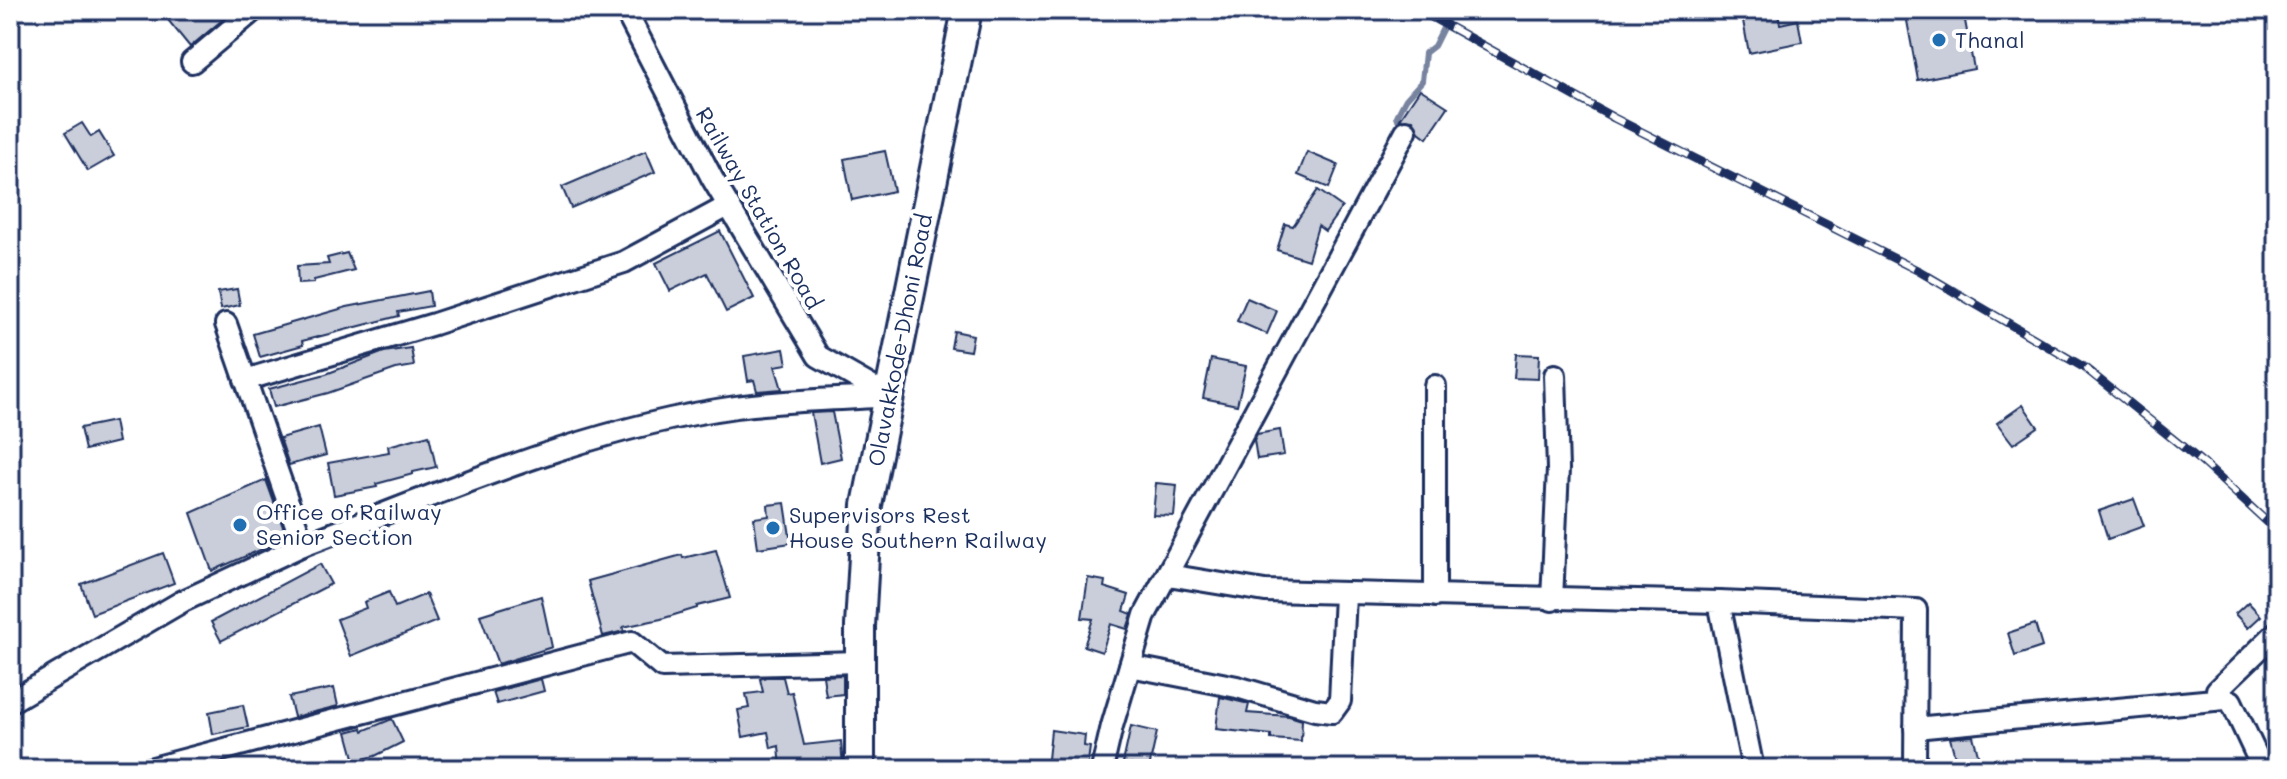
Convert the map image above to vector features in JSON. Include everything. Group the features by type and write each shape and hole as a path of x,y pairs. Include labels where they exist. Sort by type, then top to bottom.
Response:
{"main road":[{"name":"Olavakkode-Dhoni Road","path":"860,769 860,662 867,505 967,10"}],"street":[{"path":"192,62 254,10"},
{"name":"Railway Station Road","path":"625,10 728,206 818,356 888,396"},
{"path":"1102,769 1145,615 1406,131"},
{"path":"245,380 434,324 624,262 728,206"},
{"path":"226,324 303,545"},
{"path":"1552,600 1558,469 1555,375"},
{"path":"1435,386 1435,596"},
{"path":"10,702 183,601 303,545 559,448 737,407 888,396"},
{"path":"1168,575 1265,591 1345,595 1719,602 1916,610 1915,769"},
{"path":"1130,666 1237,687 1332,712 1340,701 1345,595"},
{"path":"1719,602 1753,769"},
{"path":"2225,699 2217,690 2277,632"},
{"path":"149,769 632,642 662,667 860,662"},
{"path":"1915,728 2225,699 2231,701 2263,769"}],"building":[{"path":"182,10 234,10 190,47 168,20"},
{"path":"1741,10 1777,10 1780,24 1798,20 1802,42 1749,53"},
{"name":"Thanal","path":"1905,10 1963,10 1974,69 1918,80"},
{"path":"1420,89 1448,107 1427,138 1419,132 1413,120 1400,119"},
{"path":"82,123 91,137 99,132 114,156 88,171 65,133"},
{"path":"646,151 655,172 571,208 562,187"},
{"path":"885,151 894,191 852,200 844,159"},
{"path":"1307,152 1338,165 1329,188 1298,175"},
{"path":"1318,190 1342,207 1325,231 1318,226 1308,260 1277,250 1285,224 1293,226"},
{"path":"720,231 754,298 726,312 707,273 670,291 656,263"},
{"path":"347,253 354,270 314,280 314,283 298,284 297,266 329,264 327,258"},
{"path":"237,289 240,305 221,309 218,292"},
{"path":"429,291 431,306 398,312 399,316 302,341 303,345 260,357 253,334 347,307"},
{"path":"1247,298 1277,311 1267,334 1237,321"},
{"path":"954,331 973,335 970,351 951,348"},
{"path":"411,348 414,366 274,407 269,389 326,374 384,352"},
{"path":"784,349 787,364 775,366 782,389 757,391 754,380 748,381 744,356"},
{"path":"1516,354 1539,355 1538,379 1514,378"},
{"path":"1211,359 1246,366 1237,405 1203,398"},
{"path":"2023,405 2038,427 2013,444 1997,423"},
{"path":"832,412 841,458 820,463 811,413"},
{"path":"114,421 118,442 85,450 80,428"},
{"path":"319,427 326,455 289,465 280,438"},
{"path":"1280,430 1284,455 1257,459 1254,440 1257,434"},
{"path":"429,435 436,467 376,484 377,487 334,495 328,463 389,452 388,446"},
{"name":"Office of Railway Senior Section","path":"266,480 287,538 212,571 191,513"},
{"path":"1156,483 1177,485 1174,516 1153,515"},
{"path":"2134,499 2144,526 2108,539 2099,511"},
{"path":"785,503 791,543 758,548 754,518 769,516 768,505"},
{"path":"716,550 730,598 623,627 624,631 603,636 588,581 682,555 683,558"},
{"path":"163,553 174,583 92,614 81,584"},
{"path":"320,564 331,584 221,641 211,622"},
{"path":"1088,578 1105,581 1104,587 1129,595 1124,611 1132,614 1127,629 1111,624 1102,652 1084,646 1093,619 1082,618"},
{"path":"389,592 395,607 426,594 437,621 351,656 337,619 366,608 364,602"},
{"path":"541,596 552,647 498,664 480,615"},
{"path":"2248,602 2261,616 2248,628 2235,614"},
{"path":"2035,624 2042,647 2015,656 2008,633"},
{"path":"843,675 843,694 826,696 823,676"},
{"path":"783,677 787,693 792,692 804,745 841,741 843,769 781,769 779,746 771,748 768,732 743,737 738,710 749,708 746,694 763,692 760,679"},
{"path":"541,679 544,691 497,704 493,692"},
{"path":"334,688 338,706 294,717 289,697"},
{"path":"1220,697 1249,704 1247,713 1302,720 1301,741 1216,729"},
{"path":"243,705 248,727 213,734 209,712"},
{"path":"392,719 403,742 375,756 355,761 347,732 362,728 363,731"},
{"path":"1131,726 1157,732 1149,768 1123,763"},
{"path":"1051,730 1085,735 1084,746 1090,747 1087,769 1047,769"},
{"path":"1973,736 1980,761 1958,768 1950,738"}],"waterway":[{"path":"1402,130 1397,116 1406,99 1422,81 1425,53 1434,46 1452,10"}],"railway":[{"path":"1419,10 1614,118 1919,271 2085,368 2203,463 2277,531"}],"place":[{"name":"Thanal","path":"1939,40"},
{"name":"Office of Railway Senior Section","path":"240,525"},
{"name":"Supervisors Rest House Southern Railway","path":"773,528"}]}
